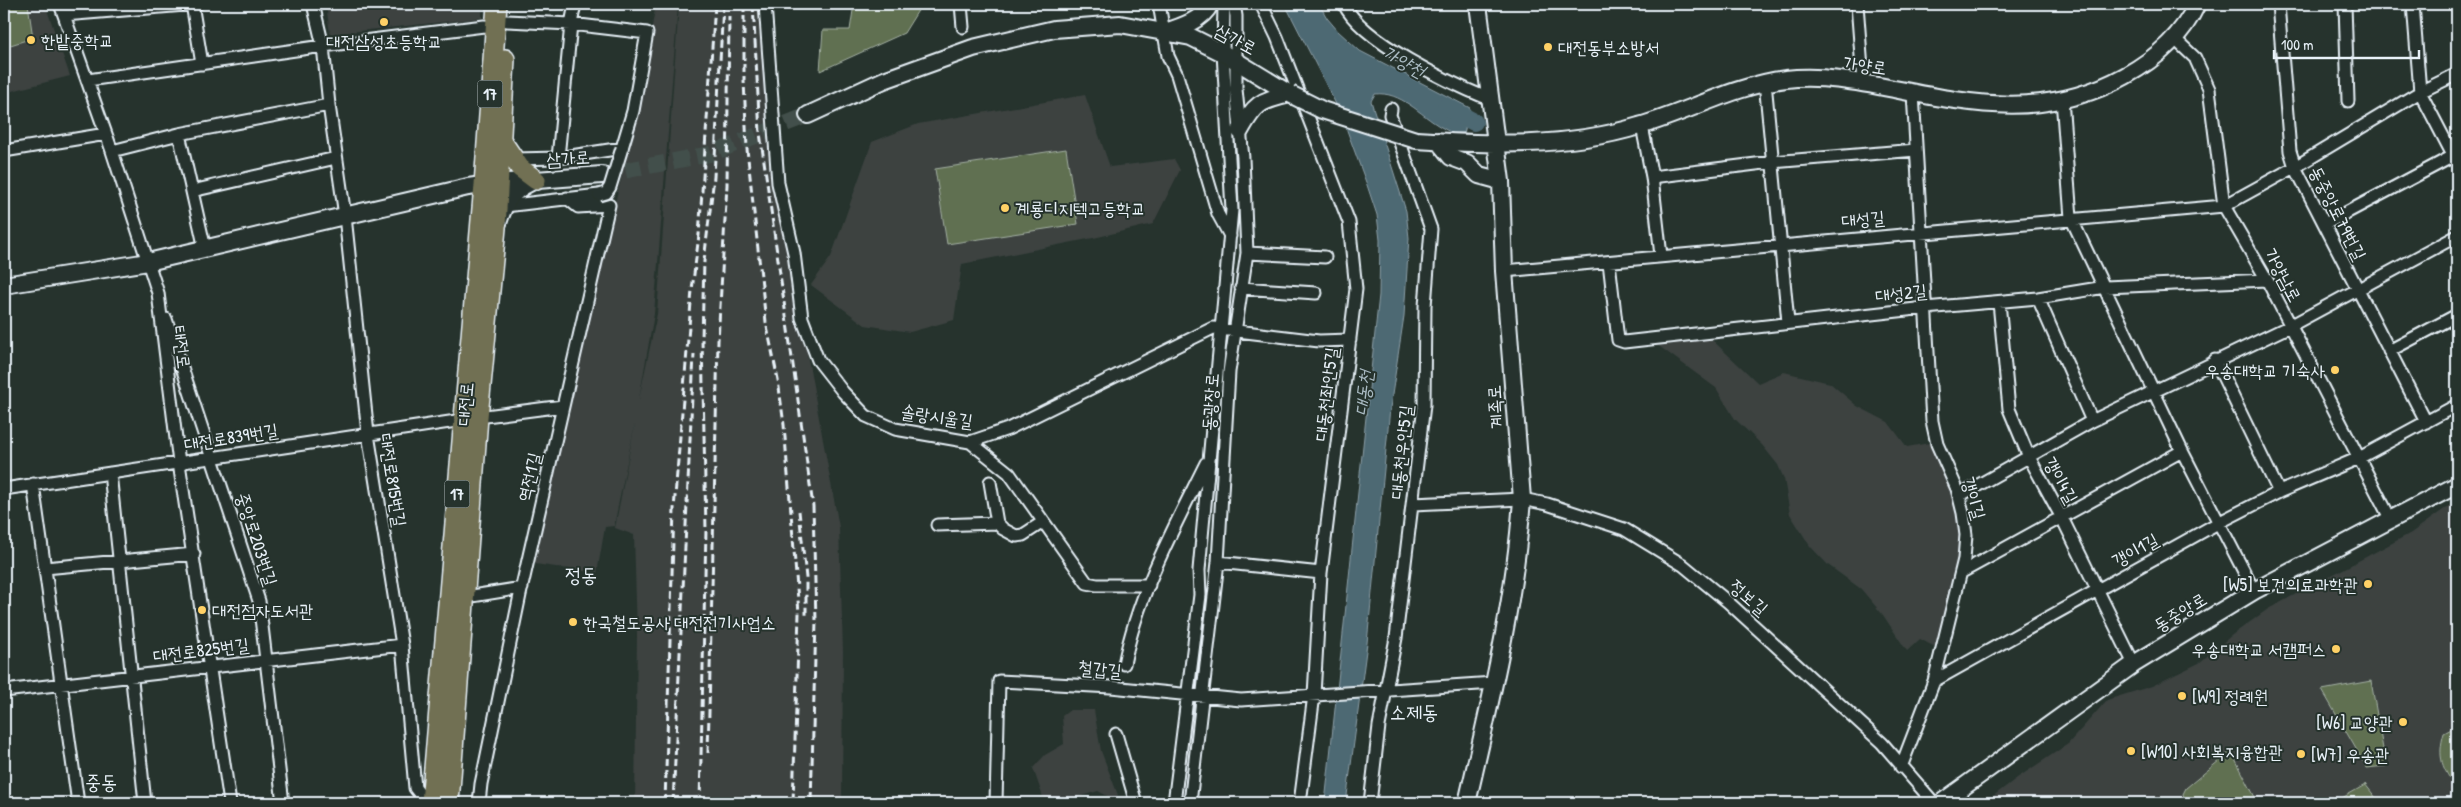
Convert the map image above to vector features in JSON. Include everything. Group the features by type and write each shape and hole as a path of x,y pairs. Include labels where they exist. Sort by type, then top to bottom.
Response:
{"main road":[{"name":"대전로","path":"449,803 466,597 471,418 496,228 491,184 501,140 504,17 497,4"},
{"name":"대전로","path":"431,803 471,418 504,17"},
{"path":"501,140 520,168 536,180"}],"street":[{"name":"태전로","path":"60,4 112,151 158,294 179,462 194,554 208,667 230,803"},
{"path":"192,4 202,64"},
{"path":"64,16 197,4"},
{"name":"대전로815번길","path":"313,4 323,46 328,106 345,216 368,434 402,645 415,788 427,803"},
{"path":"558,158 571,24 575,4"},
{"name":"솔랑시울길","path":"765,4 778,183 794,253 802,318 818,360 843,392 866,416 895,429 970,442 1008,429 1213,328 1319,341 1350,340"},
{"path":"961,4 963,27"},
{"path":"1159,4 1168,56 1176,75 1218,214 1230,236"},
{"path":"1165,32 1186,24 1207,11 1210,4"},
{"name":"동광장로","path":"1174,803 1200,595 1199,570 1217,351 1221,329 1232,210 1229,57 1224,4"},
{"name":"동광장로","path":"1190,803 1218,562 1229,372 1247,253 1240,131 1236,89 1229,57 1234,4"},
{"name":"대동천좌안5길","path":"1261,4 1277,37 1349,222 1356,289 1321,573 1317,694 1300,803"},
{"path":"1344,4 1349,13 1363,28 1404,56 1461,88 1489,99"},
{"name":"계족로","path":"1467,803 1494,683 1520,530 1522,499 1504,271 1501,181 1478,4"},
{"path":"1857,4 1863,82"},
{"name":"가양로","path":"1497,145 1582,138 1642,126 1713,97 1765,82 1790,79 1863,82 1958,102 2008,106 2062,99 2102,88 2140,68 2176,39 2198,4"},
{"name":"동중앙로79번길","path":"2278,4 2290,151 2295,167 2426,422"},
{"path":"2345,4 2348,101"},
{"path":"2325,224 2456,158 2420,92 2413,4"},
{"path":"88,80 323,46 484,26 504,17 647,33 633,111 610,187 606,193 505,206"},
{"name":"삼가로","path":"808,114 884,80 974,48 1054,29 1120,24 1191,37 1229,57 1290,94 1340,116 1416,140 1497,145"},
{"name":"가양남로","path":"2176,39 2194,58 2209,89 2224,206 2267,280 2391,520"},
{"path":"2224,206 2295,167 2420,92 2457,74"},
{"path":"1765,82 1788,322"},
{"name":"갱이길","path":"1901,767 1934,681 1962,572 1966,535 1959,496 1937,444 1932,421 1913,93"},
{"path":"1240,131 1253,109 1268,99 1290,94"},
{"path":"2062,99 2071,218 2182,451 2254,591"},
{"path":"112,151 179,134 328,106"},
{"name":"대동천우안5길","path":"1370,803 1383,691 1396,638 1424,405 1426,289 1431,229 1390,115 1391,109"},
{"path":"1642,126 1652,177 1661,256"},
{"path":"4,151 106,134"},
{"path":"179,134 205,249"},
{"path":"1438,141 1451,157 1468,163 1479,175 1501,181"},
{"path":"514,159 558,158 622,148"},
{"path":"1652,177 1772,162 1916,150"},
{"path":"192,191 336,158"},
{"name":"삼가로","path":"4,285 148,262 491,184 602,175"},
{"name":"삼가로","path":"496,228 505,206 516,189 536,180"},
{"name":"역전1길","path":"479,803 481,784 522,588 610,204 578,207 567,198"},
{"name":"대성길","path":"1504,271 1922,231 2224,206"},
{"path":"1959,496 2092,421 2215,360 2290,326 2457,236"},
{"path":"1247,253 1325,258"},
{"name":"대성2길","path":"1609,262 1618,340 1624,342 1788,322 2038,298 2105,287 2267,280"},
{"path":"1241,288 1316,294"},
{"name":"중앙로203번길","path":"158,294 259,601 283,803"},
{"path":"2038,298 2092,421"},
{"name":"갱이4길","path":"1999,302 2009,409 2028,457 2062,518 2134,664"},
{"path":"2389,350 2457,315"},
{"path":"2215,360 2279,492"},
{"name":"갱이1길","path":"1934,681 2218,523 2279,492 2359,458 2457,405"},
{"name":"대전로839번길","path":"4,489 471,418 563,406"},
{"path":"970,442 1009,473 1087,583 1097,585 1149,585"},
{"path":"1962,572 2182,451"},
{"path":"1124,664 1131,628 1209,457"},
{"path":"110,473 145,803"},
{"path":"990,482 997,523 1003,529 1016,536 1023,535 1042,522"},
{"path":"33,484 78,803"},
{"name":"동중앙로","path":"1941,803 2134,664 2254,591 2457,485"},
{"name":"정보길","path":"1413,504 1522,499 1547,504 1624,529 1683,565 1728,602 1882,743 1934,803"},
{"path":"937,525 997,523"},
{"path":"45,568 194,554"},
{"path":"1218,562 1321,573"},
{"path":"466,597 522,588"},
{"name":"대전로825번길","path":"4,691 402,645"},
{"name":"철갑길","path":"996,803 999,681 1111,687 1240,700 1383,691"},
{"path":"1383,691 1494,683"},
{"path":"1116,734 1136,803"}],"shaded area":[{"name":"한밭중학교","path":"4,4 45,4 70,76 4,93"},
{"name":"대전삼성초등학교","path":"326,4 482,4 482,18 330,34"},
{"path":"656,4 678,4 654,314 639,399 657,314 679,4 761,4 773,168 839,527 843,651 842,803 635,803 637,634 634,535 615,528 635,423 614,526 605,527 597,573 535,564 575,369 636,116"},
{"name":"계룡디지텍고등학교","path":"1085,95 1110,167 1174,159 1180,170 1153,224 962,264 954,320 910,332 865,325 811,285 831,257 872,142 918,124"},
{"path":"1708,336 1758,383 1784,372 1830,383 1857,406 1888,422 1907,447 1935,442 1954,497 1964,537 1937,648 1920,639 1907,651 1883,615 1861,589 1828,565 1810,546 1790,514 1784,479 1778,465 1762,445 1735,419 1716,388 1656,344"},
{"name":"우송대학교 서캠퍼스","path":"2457,500 2457,803 1984,803 2068,744 2107,700 2152,686 2199,663 2232,635 2268,609 2411,533"},
{"path":"1070,710 1094,710 1101,751 1118,795 1113,799 1098,791 1059,803 1045,803 1033,768 1045,755 1064,744 1062,716"}],"green space":[{"path":"4,4 28,4 33,38 4,47"},
{"path":"854,4 922,4 904,33 820,71 823,30 850,30"},
{"path":"1066,149 1078,224 947,244 935,169"},
{"path":"2371,681 2386,766 2367,768 2322,690"},
{"path":"2457,726 2457,788 2444,769 2441,749 2444,733"},
{"path":"2231,751 2258,803 2186,803 2183,794 2186,788"},
{"path":"2365,785 2380,803 2333,803"}],"water":[{"path":"1285,4 1319,4 1327,18 1338,31 1360,51 1470,108 1463,138 1441,127 1410,105 1393,96 1375,94 1371,101 1406,211 1409,238 1404,316 1390,408 1367,643 1346,803 1325,803 1379,295 1380,240 1377,215 1341,114"}],"waterway":[{"name":"가양천","path":"1446,107 1474,122"}],"tunnel":[{"path":"602,175 710,154 808,115"}],"railway":[{"path":"665,803 674,509 692,290 699,235 715,4"},
{"path":"700,803 706,530 702,339 704,261 714,177 723,4"},
{"path":"744,4 744,80 747,149 766,322 778,380 784,425 799,613 793,803"},
{"path":"753,4 760,133 813,506 816,621 811,803"},
{"path":"708,753 718,341 727,185 729,16"},
{"path":"673,803 694,354"},
{"path":"799,511 806,578 806,616"}],"place":[{"name":"대전삼성초등학교","path":"384,22"},
{"name":"한밭중학교","path":"31,40"},
{"name":"대전동부소방서","path":"1548,47"},
{"name":"계룡디지텍고등학교","path":"1005,208"},
{"name":"우송대학교 기숙사","path":"2335,370"},
{"name":"[W5] 보건의료과학관","path":"2368,584"},
{"name":"대전점자도서관","path":"202,610"},
{"name":"한국철도공사 대전전기사업소","path":"573,622"},
{"name":"우송대학교 서캠퍼스","path":"2336,649"},
{"name":"[W9] 정례원","path":"2182,696"},
{"name":"[W6] 교양관","path":"2403,722"},
{"name":"[W10] 사회복지융합관","path":"2131,751"},
{"name":"[W7] 우송관","path":"2301,754"}],"district":[{"name":"정동","path":"581,574"},
{"name":"소제동","path":"1414,711"},
{"name":"중동","path":"101,781"}],"water label":[{"name":"대동천","path":"1363,393"}]}
